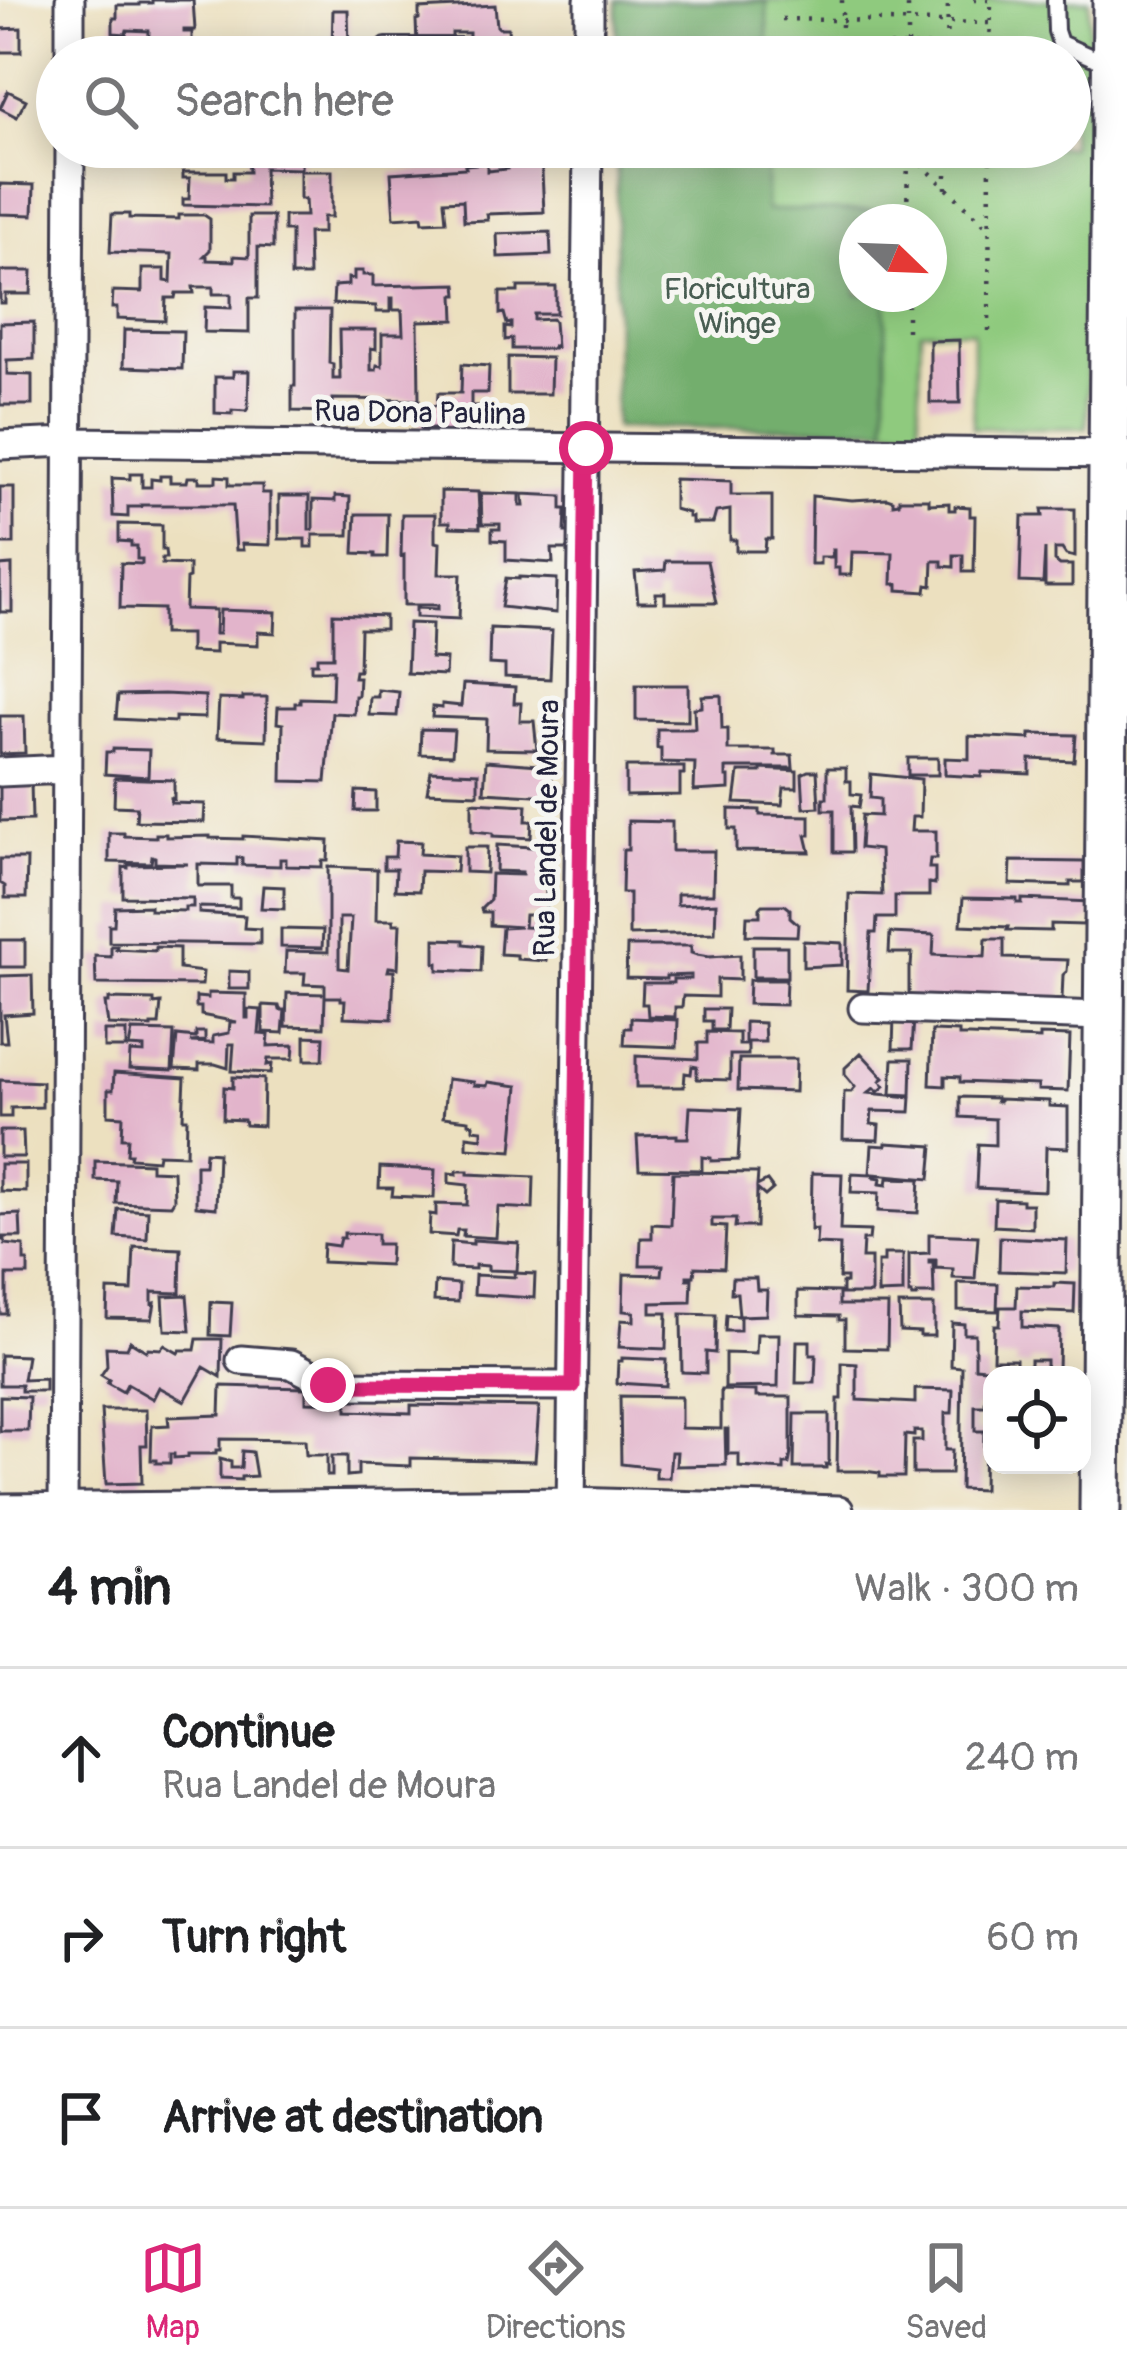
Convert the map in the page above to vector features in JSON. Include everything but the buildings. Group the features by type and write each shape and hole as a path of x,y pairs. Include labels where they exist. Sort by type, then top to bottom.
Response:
{"street":[{"path":"70,0 70,36"},
{"path":"589,0 589,36"},
{"path":"1100,1510 1103,1016 1118,454 1113,0"},
{"path":"63,1509 70,168"},
{"name":"Rua Landel de Moura","path":"571,1506 588,168"},
{"name":"Rua Dona Paulina","path":"0,445 1118,454"},
{"path":"0,772 67,769"},
{"path":"862,1008 1103,1016"},
{"path":"242,1360 291,1364 328,1385 573,1386"},
{"path":"0,1508 839,1510"}],"lane":[{"path":"1055,0 1058,36"},
{"path":"1091,57 1112,66"}],"path":[{"path":"842,0 842,36"},
{"path":"908,0 908,36"},
{"path":"947,36 948,0"},
{"path":"974,0 991,0 990,36"},
{"path":"782,19 990,23"},
{"path":"907,204 908,168"},
{"path":"926,168 989,228"},
{"path":"946,168 946,190"},
{"path":"989,168 989,331"},
{"path":"907,312 907,331"}],"green space":[{"name":"Floricultura Winge","path":"1089,0 1089,36 617,36 617,1"},
{"path":"617,1 767,2 767,36 617,36"},
{"name":"Floricultura Winge","path":"617,168 1088,168 1087,428 973,428 973,331 921,331 919,428 615,428"},
{"path":"617,168 766,168 766,210 839,211 839,312 886,312 886,428 615,428"}],"route":[{"path":"328,1385 573,1386 586,448"}]}
